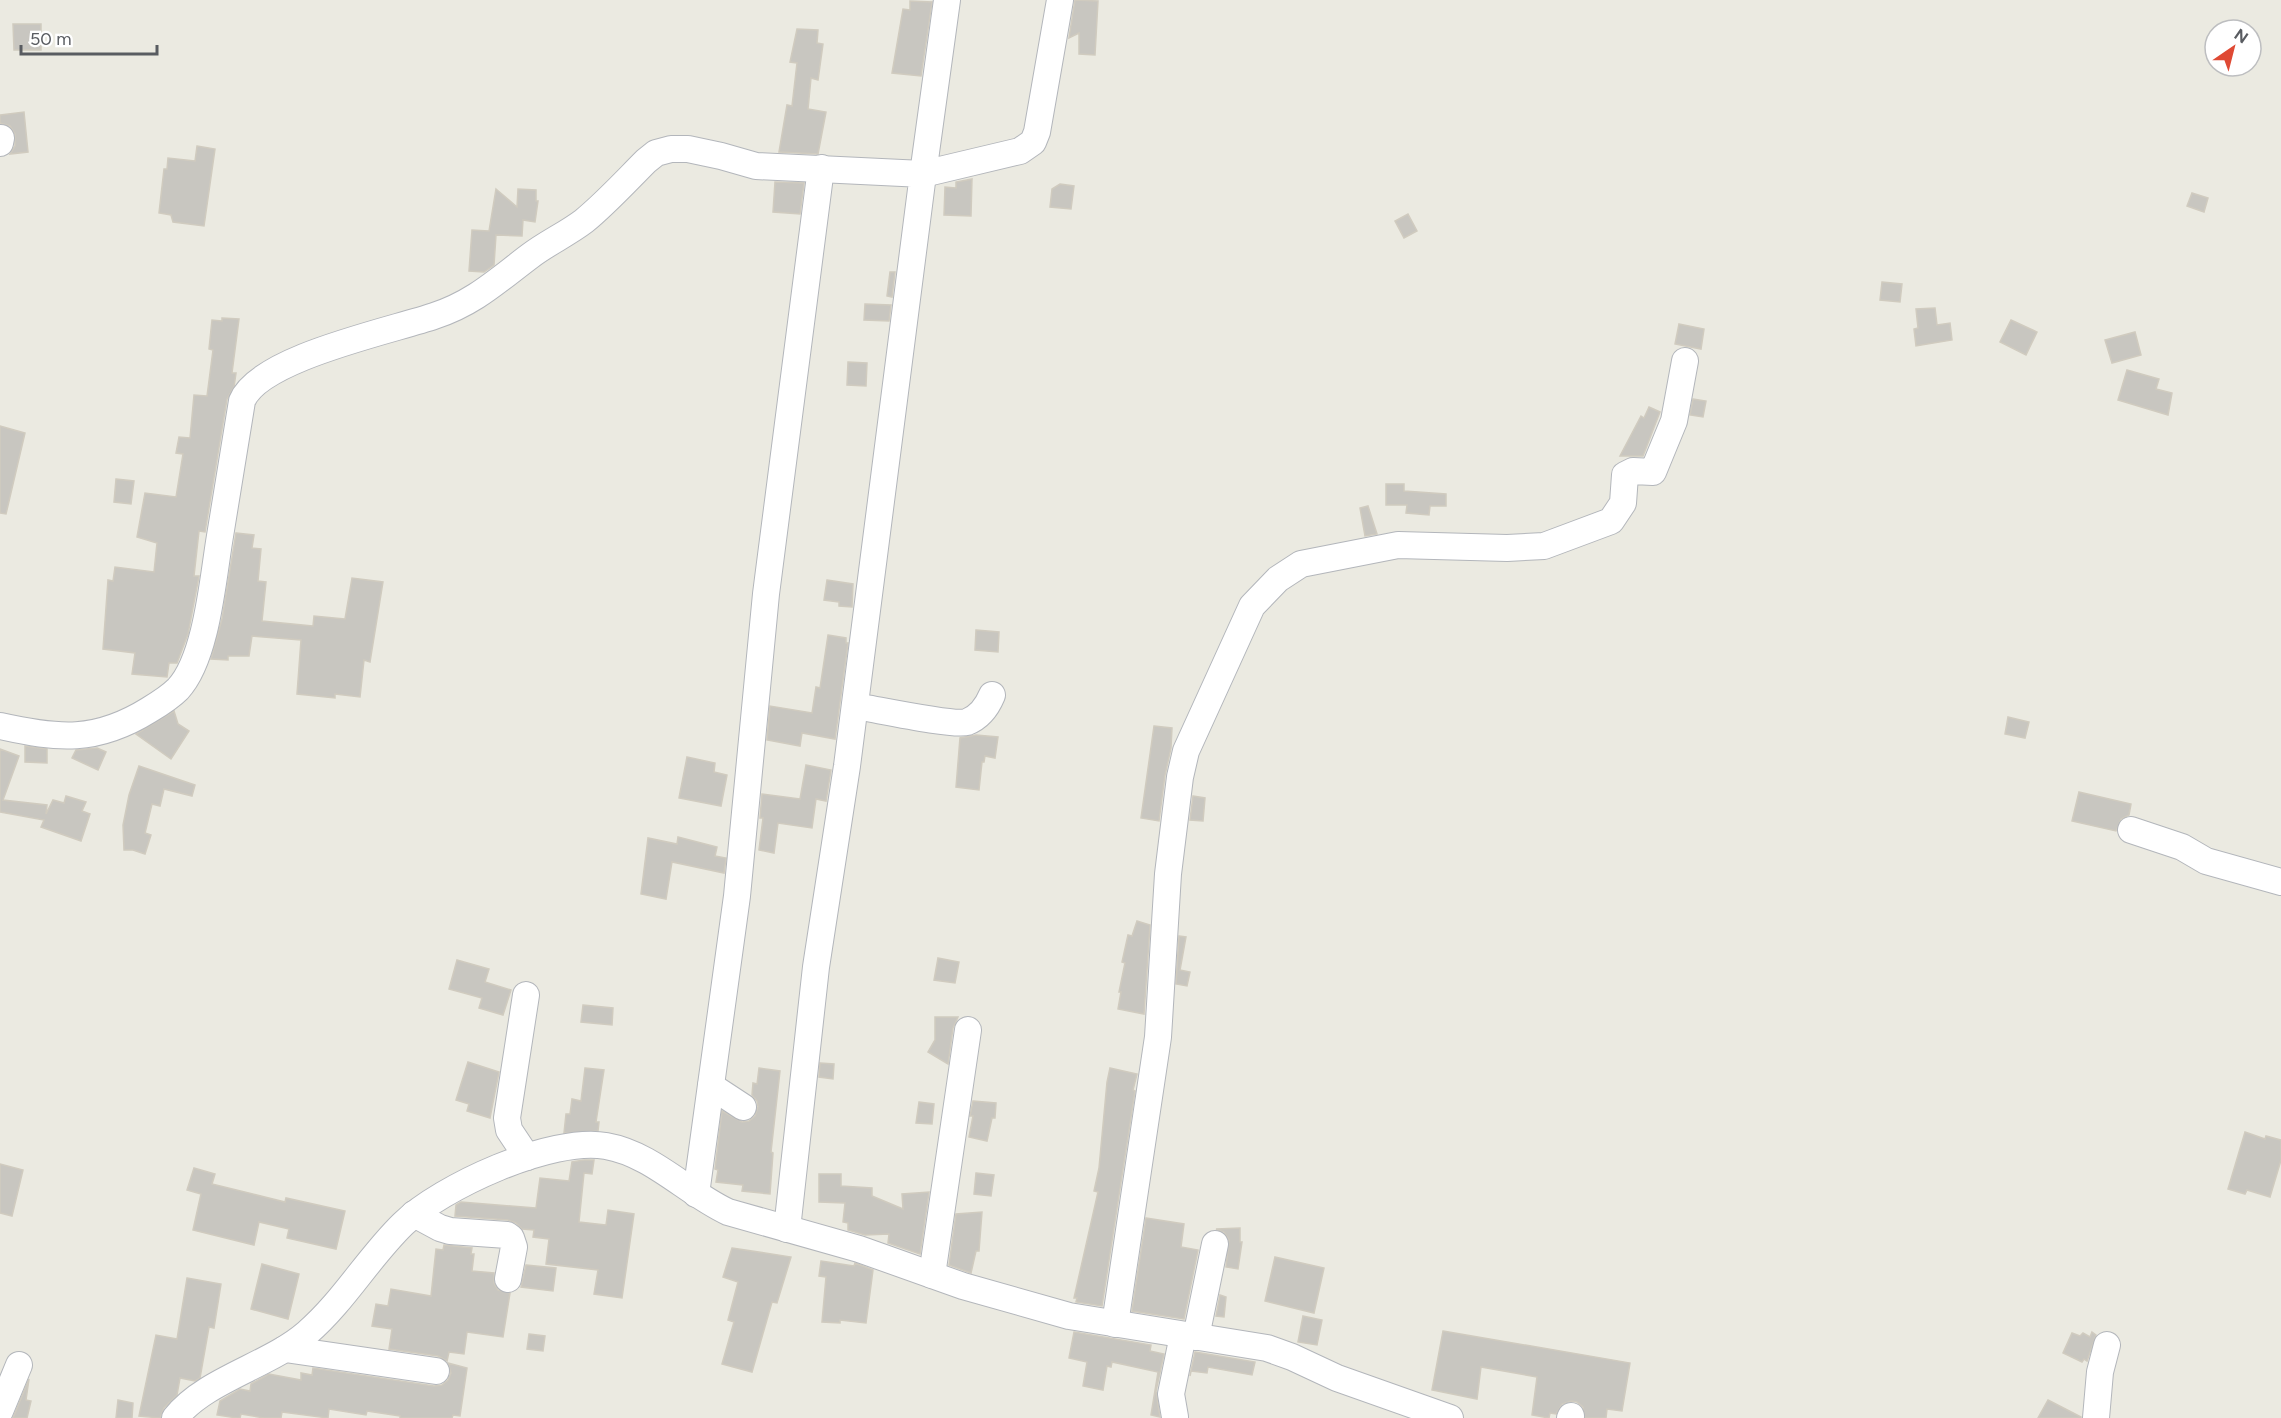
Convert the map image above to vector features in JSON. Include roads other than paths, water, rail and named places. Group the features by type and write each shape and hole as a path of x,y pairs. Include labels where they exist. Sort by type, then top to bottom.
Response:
{"street":[{"path":"787,1229 816,967 838,832 947,0"},
{"path":"0,726 58,736 93,733 116,727 137,717 178,688 196,659 204,625 242,401 250,387 260,379 277,369 321,351 436,316 466,304 549,242 583,221 656,153 671,149 688,149 756,166 923,174 1020,151 1033,142 1037,132 1060,0"},
{"path":"0,143 1,138"},
{"path":"696,1194 737,896 766,594 821,168"},
{"path":"1115,1324 1158,1037 1168,874 1180,777 1186,751 1252,606 1278,579 1301,564 1398,545 1507,548 1544,546 1611,521 1623,503 1625,475 1633,471 1653,472 1674,421 1685,361"},
{"path":"855,706 964,723 981,714 992,695"},
{"path":"2131,831 2182,848 2206,861 2281,882"},
{"path":"526,995 507,1119 509,1130 527,1157"},
{"path":"932,1275 968,1030"},
{"path":"711,1086 743,1107"},
{"path":"175,1418 188,1403 285,1349 310,1331 344,1295 375,1255 414,1214 435,1199 527,1157 570,1146 606,1146 632,1155 662,1170 696,1194 728,1212 859,1249 1021,1303 1069,1316 1267,1348 1337,1378 1450,1418"},
{"path":"414,1214 450,1231 507,1235 512,1238 514,1247 508,1279"},
{"path":"1175,1417 1172,1394 1215,1244"},
{"path":"2096,1418 2100,1372 2107,1345"},
{"path":"285,1349 436,1371"},
{"path":"0,1411 19,1365"}]}
